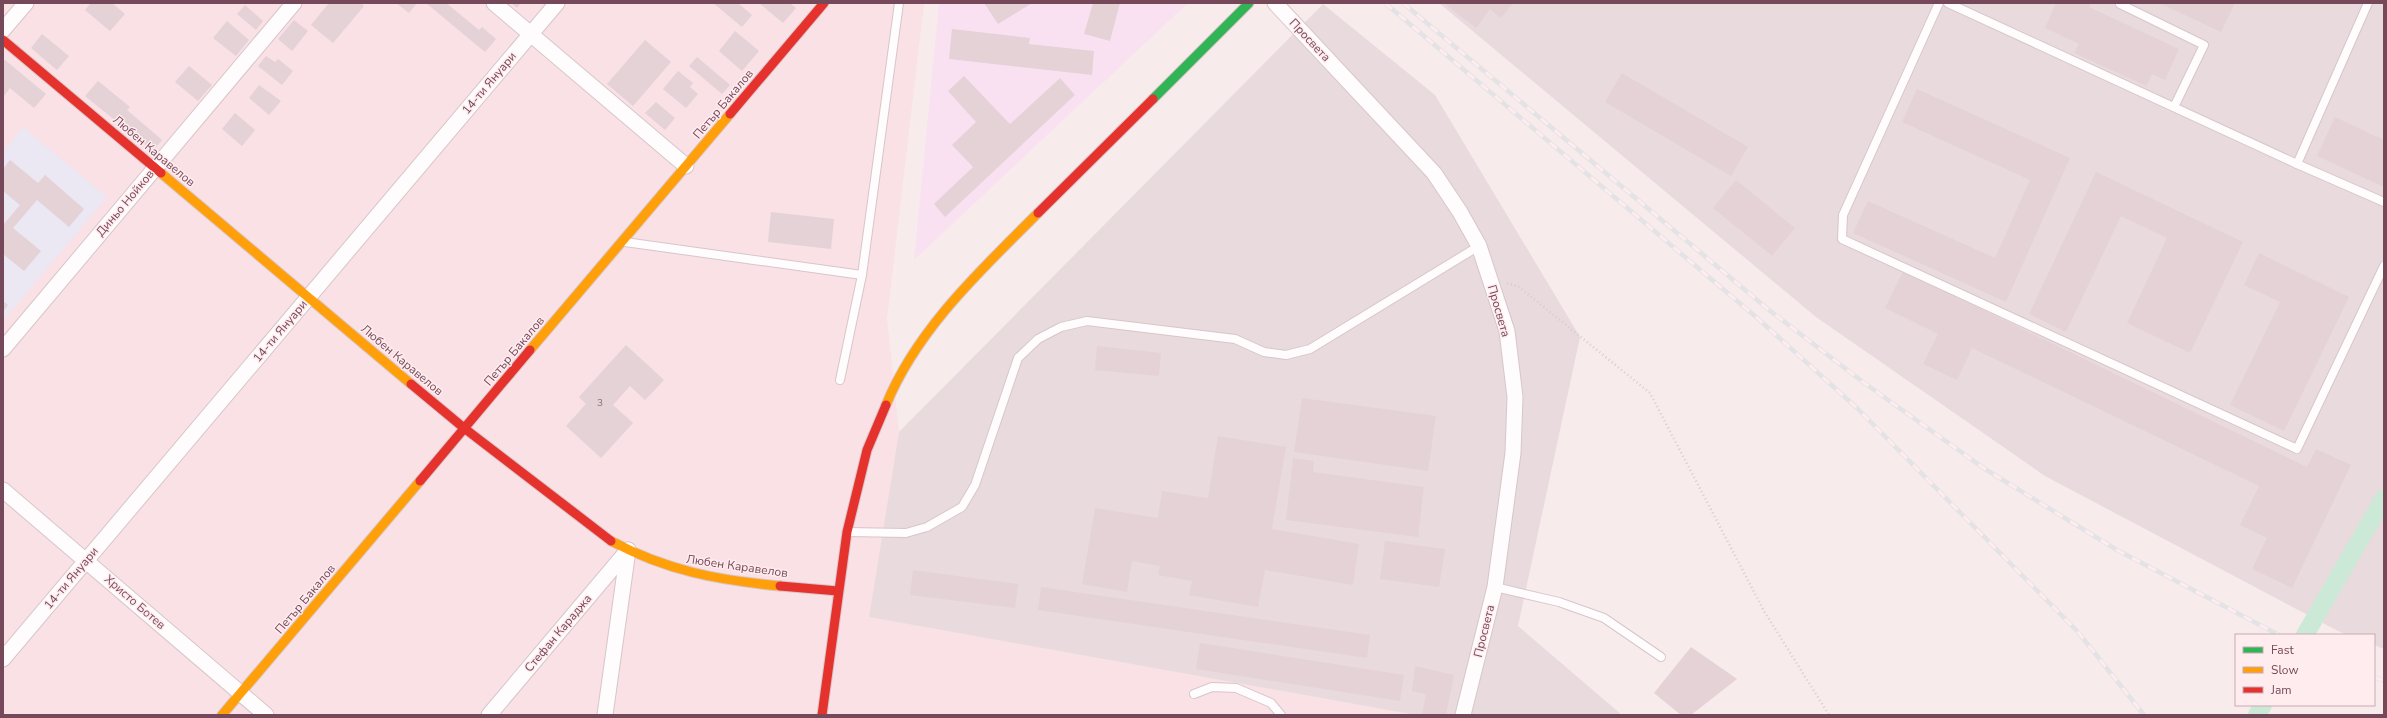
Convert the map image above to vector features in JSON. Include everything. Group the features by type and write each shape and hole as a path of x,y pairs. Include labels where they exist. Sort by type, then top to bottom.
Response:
{"street":[{"path":"3,30 26,3"},
{"name":"Диньо Нойков","path":"3,349 294,3"},
{"path":"494,3 686,166"},
{"name":"14-ти Януари","path":"3,658 557,3"},
{"name":"Петър Бакалов","path":"222,715 824,3"},
{"path":"822,715 847,532 867,450 888,400 919,342 983,268 1249,3"},
{"name":"Просвета","path":"1274,3 1434,173 1460,212 1479,246 1507,331 1515,397 1513,453 1495,588 1463,715"},
{"name":"Любен Каравелов","path":"3,40 464,428 602,537 628,550 679,569 728,579 838,590"},
{"name":"Христо Ботев","path":"3,490 266,715"},
{"path":"605,715 628,550"},
{"name":"Стефан Караджа","path":"489,715 628,550"}],"lane":[{"path":"840,380 862,275 899,3"},
{"path":"1938,3 1843,215 1842,239 2298,449 2384,266"},
{"path":"1948,3 2297,164 2384,202"},
{"path":"2297,164 2368,3"},
{"path":"2120,4 2204,45 2174,107"},
{"path":"622,242 862,275"},
{"path":"847,532 906,533 927,527 962,507 975,485 1018,358 1038,339 1062,327 1087,321 1234,339 1264,352 1286,356 1310,348 1479,246"},
{"path":"1495,588 1559,602 1604,618 1662,657"},
{"path":"1194,694 1212,687 1236,688 1271,703 1281,715"}],"path":[{"path":"1489,276 1519,288 1650,393 1764,611 1829,715"}],"shaded area":[{"path":"3,3 924,3 887,319 899,432 869,617 1416,715 3,715"},
{"path":"939,3 1188,3 914,260"},
{"path":"1439,3 2384,3 2384,649 2375,645 2375,634 2346,634 2338,631 2045,476 1816,317"},
{"path":"1323,4 1435,95 1580,337 1518,626 1622,715 1416,715 869,617 899,432"},
{"path":"23,127 107,197 3,321 3,152"}],"building":[{"path":"91,3 112,3 125,14 110,31 85,10"},
{"path":"329,3 360,3 364,6 333,43 311,25"},
{"path":"396,3 417,3 409,13"},
{"path":"426,3 446,3 479,30 482,27 496,39 485,52"},
{"path":"511,3 521,3 517,8"},
{"path":"713,3 738,3 752,15 742,27"},
{"path":"759,3 790,3 796,8 783,23"},
{"path":"984,3 1032,3 998,24"},
{"path":"1093,3 1120,3 1110,41 1084,34"},
{"path":"1447,3 1513,3 1501,18 1490,9 1476,28 1446,5"},
{"path":"2056,3 2091,3 2089,7 2179,49 2165,80 2152,74 2146,86 2074,53 2079,44 2045,28"},
{"path":"2159,3 2235,3 2221,32"},
{"path":"245,5 263,21 256,30 237,14"},
{"path":"294,20 308,31 292,51 278,39"},
{"path":"227,21 249,40 236,56 213,38"},
{"path":"952,29 1030,38 1029,44 1094,51 1092,75 949,59"},
{"path":"735,31 759,51 742,71 719,51"},
{"path":"42,34 69,56 57,70 31,48"},
{"path":"645,40 671,62 633,106 607,84"},
{"path":"266,56 275,62 278,59 293,71 282,85 258,66"},
{"path":"697,57 730,85 722,94 689,66"},
{"path":"5,60 46,94 34,108 10,88 3,97 3,62"},
{"path":"189,66 212,85 198,101 175,82"},
{"path":"678,71 693,83 690,87 698,94 686,108 663,89"},
{"path":"1622,73 1748,147 1731,176 1605,102"},
{"path":"964,76 1010,124 1060,78 1075,95 945,217 934,204 973,167 952,145 976,122 948,91"},
{"path":"98,81 130,107 127,110 162,140 153,151 85,96"},
{"path":"259,85 281,101 269,115 249,98"},
{"path":"1917,89 2070,158 2006,302 1853,233 1868,201 1995,258 2030,180 1902,122"},
{"path":"656,102 675,118 665,130 645,113"},
{"path":"235,113 255,130 242,146 222,129"},
{"path":"2335,117 2384,140 2384,187 2317,156"},
{"path":"10,160 38,183 45,175 84,209 69,227 37,200 13,228 41,251 24,271 3,254 3,225 20,205 3,191 3,169"},
{"path":"2096,172 2243,242 2190,353 2127,323 2167,238 2121,216 2066,332 2029,314"},
{"path":"1736,180 1795,228 1772,256 1713,208"},
{"path":"771,212 834,219 831,249 768,242"},
{"path":"2259,253 2349,297 2284,431 2230,405 2280,302 2244,285"},
{"path":"1903,271 2307,467 2316,449 2351,465 2292,588 2252,569 2267,538 2240,525 2259,486 1972,348 1957,380 1923,364 1938,334 1885,308"},
{"path":"3,301 8,305 3,311"},
{"path":"626,345 664,380 645,400 630,386 613,405 633,423 601,458 566,426 586,404 579,397"},
{"path":"1097,346 1161,353 1159,376 1095,370"},
{"path":"1302,398 1436,416 1428,471 1294,452"},
{"path":"1218,436 1286,447 1272,529 1359,544 1353,585 1265,570 1258,607 1189,595 1192,581 1158,575 1160,566 1132,561 1127,592 1082,584 1095,508 1158,518 1162,491 1208,498"},
{"path":"1293,458 1314,461 1313,472 1424,487 1418,537 1286,520"},
{"path":"1385,541 1445,549 1439,587 1380,579"},
{"path":"913,570 1018,584 1015,608 910,595"},
{"path":"1041,587 1370,635 1367,658 1038,610"},
{"path":"1200,643 1404,675 1400,701 1196,669"},
{"path":"1691,647 1737,679 1691,715 1681,715 1654,693"},
{"path":"1415,666 1454,675 1446,715 1422,715 1426,694 1412,691"}],"waterway":[{"path":"2306,634 2384,498"},
{"path":"2257,715 2262,706"}],"railway":[{"path":"1385,3 1756,317 1857,408 2078,632 2144,715"},
{"path":"1403,3 1769,310 1863,382 1985,469 2117,550 2277,634"},
{"path":"2375,677 2384,681"}],"traffic: fast":[{"path":"1153,99 1249,3"}],"traffic: slow":[{"path":"530,350 730,114"},
{"path":"161,173 411,384"},
{"path":"886,405 899,377 933,326 973,279 1038,213"},
{"path":"222,715 420,481"},
{"path":"611,541 653,560 673,567 735,581 780,586"}],"traffic: jam":[{"path":"730,114 824,3"},
{"path":"3,40 161,173"},
{"path":"1038,213 1153,99"},
{"path":"420,481 530,350"},
{"path":"411,384 464,428 611,541"},
{"path":"822,715 847,532 867,450 886,405"},
{"path":"780,586 838,591"}]}
